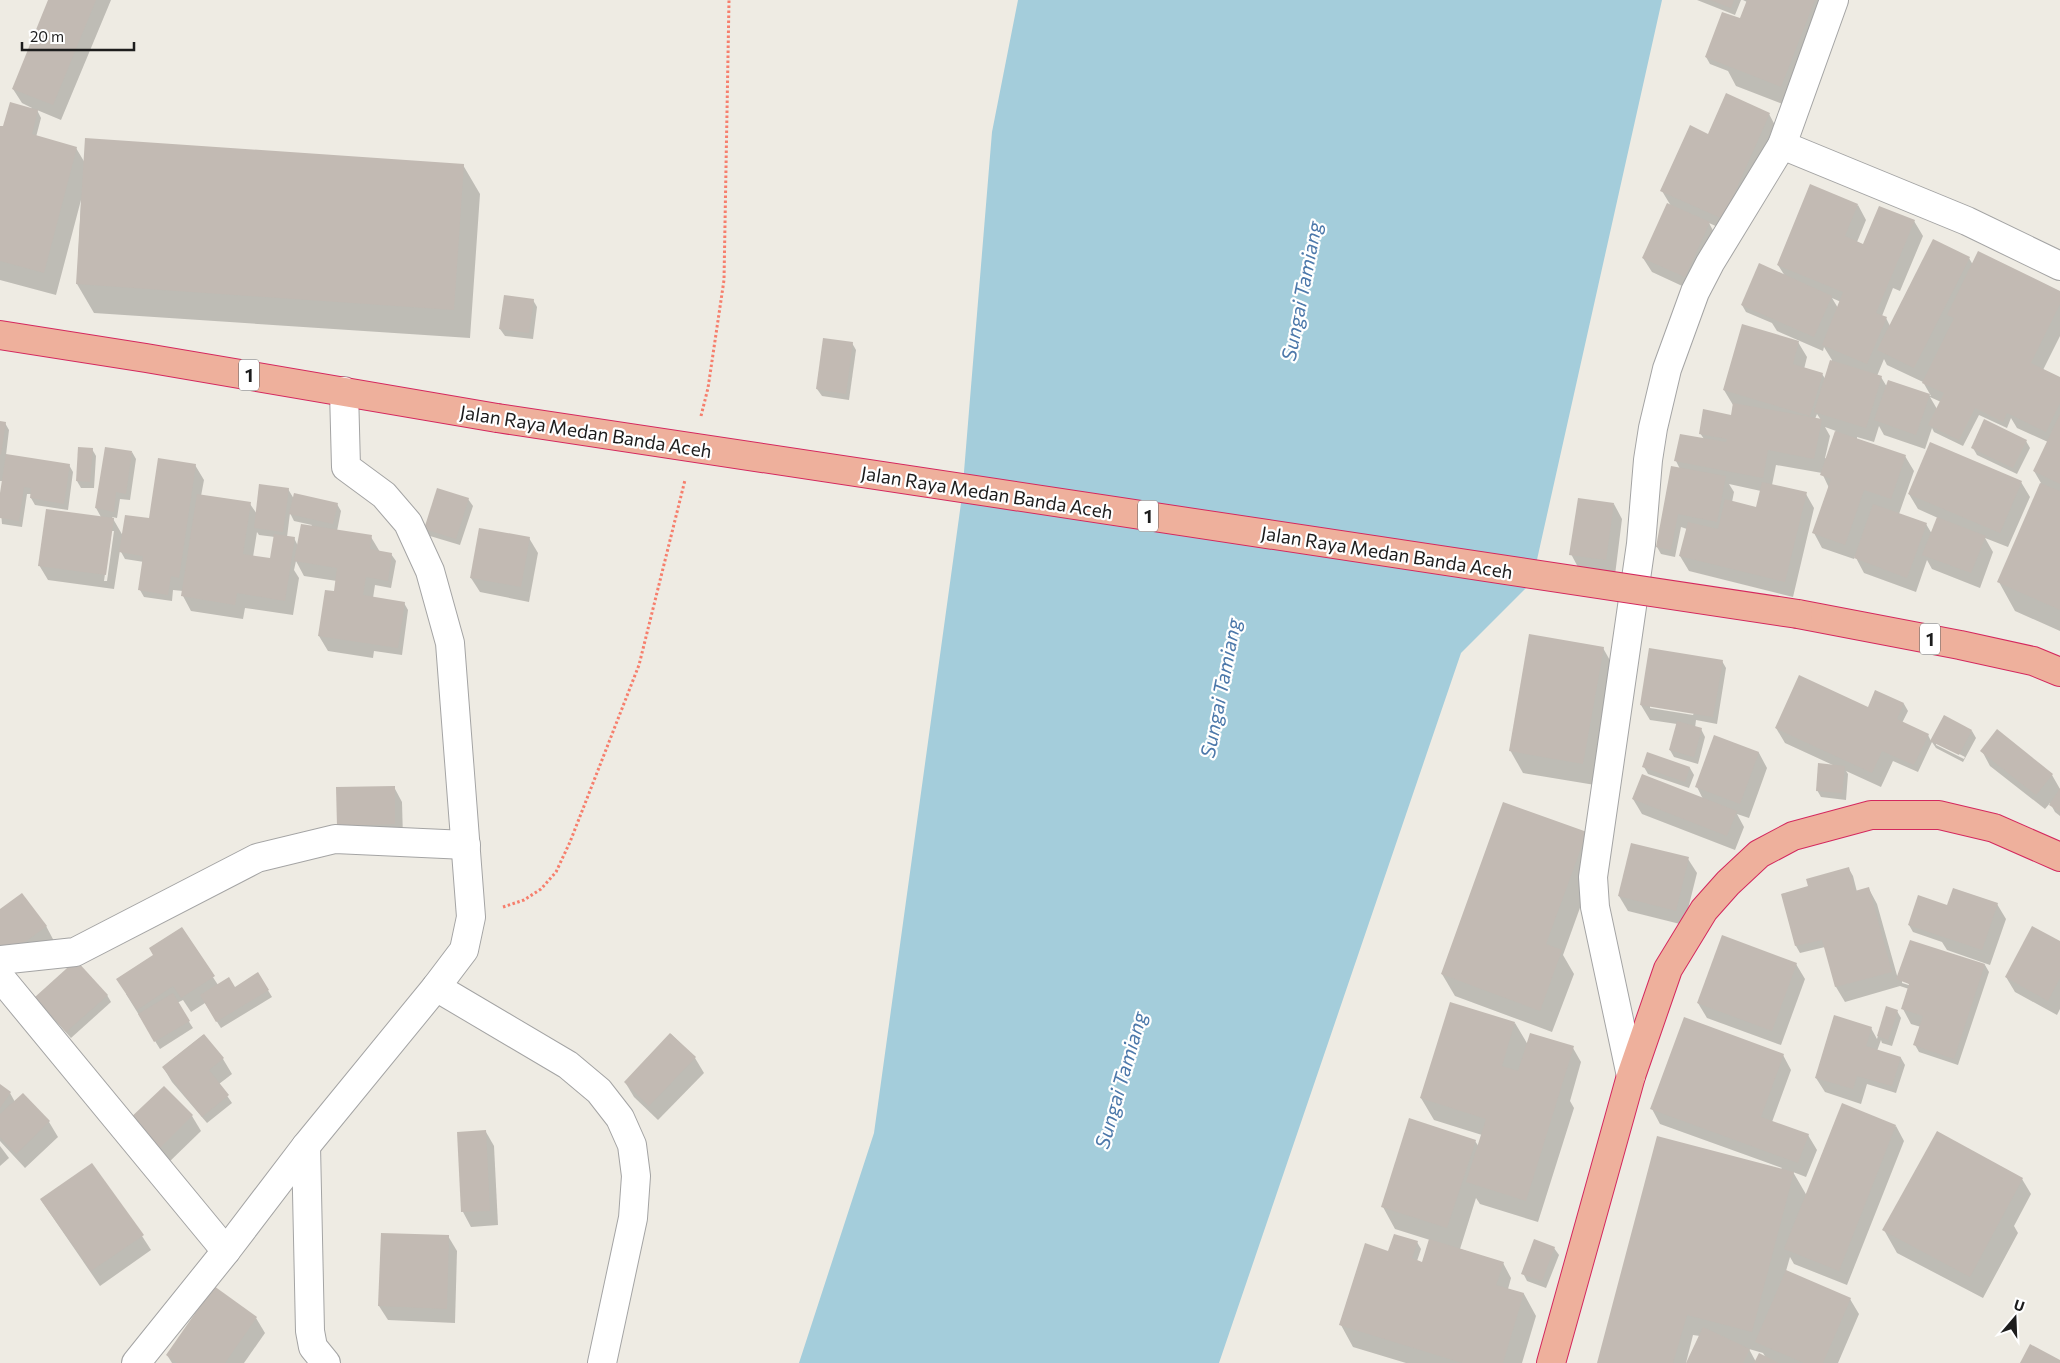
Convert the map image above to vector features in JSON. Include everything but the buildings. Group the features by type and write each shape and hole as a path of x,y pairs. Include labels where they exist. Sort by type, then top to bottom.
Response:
{"highway":[{"name":"Jalan Raya Medan Banda Aceh","path":"0,335 497,418 1798,614 1960,644 2033,661 2060,672"},
{"path":"1551,1363 1631,1076 1668,969 1704,910 1728,883 1759,854 1793,836 1870,815 1939,815 1994,828 2060,857"}],"street":[{"path":"1631,1076 1595,907 1593,877 1641,544 1648,460 1653,428 1667,369 1695,292 1710,263 1782,145 1834,0"},
{"path":"1782,145 1967,221 2060,266"},
{"path":"136,1363 226,1252 306,1146 464,950 471,917 450,643 430,571 408,523 384,495 346,467 344,391"},
{"path":"0,960 75,952 257,858 335,839 466,845"},
{"path":"0,977 226,1252"},
{"path":"436,987 568,1064 599,1091 620,1118 632,1145 636,1176 633,1218 602,1363"},
{"path":"306,1146 310,1331 313,1347 326,1363"}],"path":[{"path":"701,417 708,388 724,280 729,0"},
{"path":"471,917 524,900 541,889 556,872 570,842 639,665 686,474"}],"water":[{"name":"Sungai Tamiang","path":"1018,0 1662,0 1532,582 1461,653 1219,1363 799,1363 874,1133 962,496 992,132"}]}
